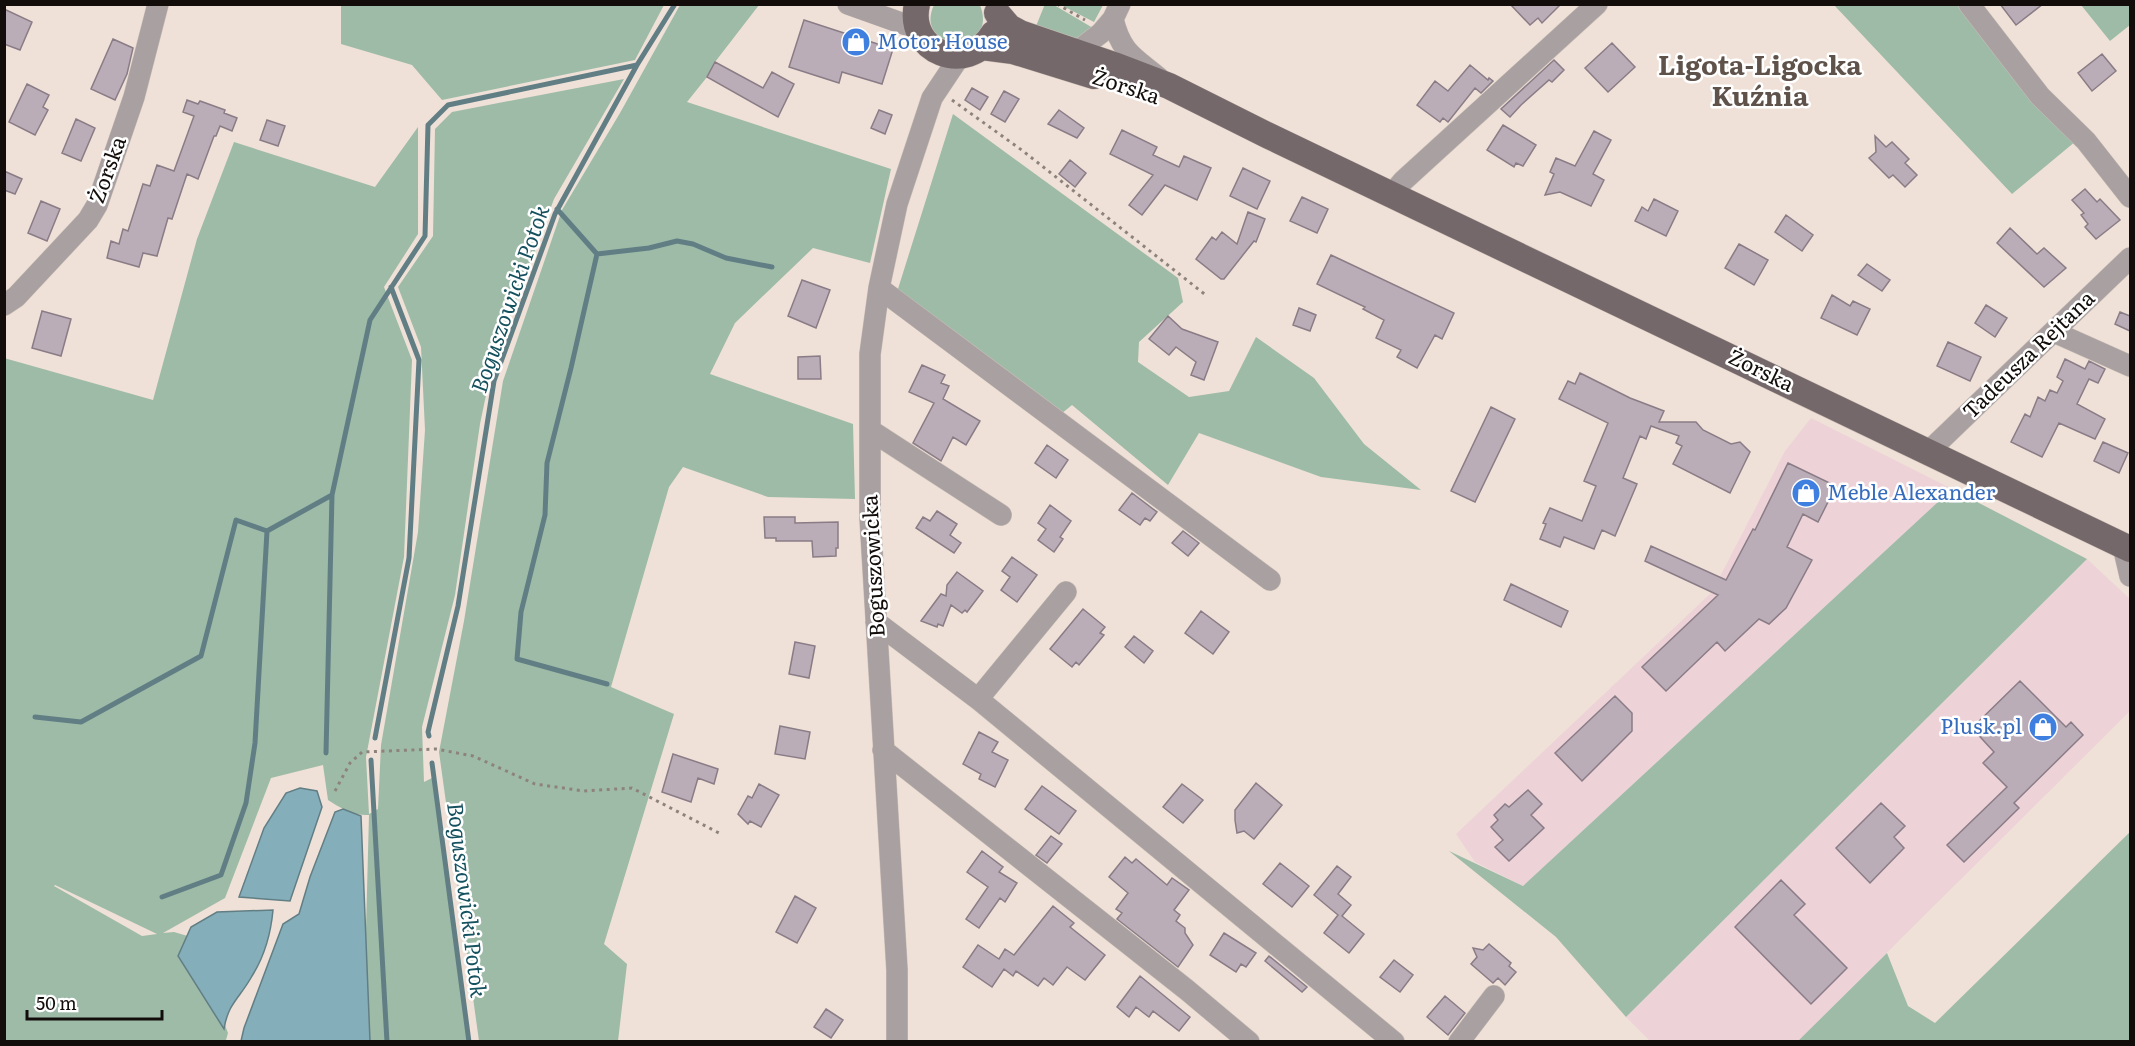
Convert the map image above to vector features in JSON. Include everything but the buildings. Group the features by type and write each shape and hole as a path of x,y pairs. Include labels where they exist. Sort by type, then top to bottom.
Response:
{"main road":[{"name":"Żorska","path":"996,9 1014,31 1169,86 1391,195 2127,547"},
{"path":"971,52 993,34 996,9"},
{"name":"Żorska","path":"922,27 943,54 1006,50 1066,67 1269,136"}],"street":[{"name":"Żorska","path":"4,305 16,297 94,212 134,97 158,4"},
{"path":"848,4 922,27"},
{"path":"1391,195 1403,181 1597,4"},
{"path":"1969,4 2040,96 2086,141 2130,197"},
{"name":"Żorska","path":"1076,52 1101,33 1116,12"},
{"name":"Żorska","path":"1116,12 1117,37 1125,49 1169,86"},
{"name":"Boguszowicka","path":"897,1041 897,970 870,517 870,354 879,288 897,204 932,98 933,69 922,27"},
{"name":"Boguszowicka","path":"932,98 971,52"},
{"name":"Tadeusza Rejtana","path":"1928,452 2130,258"},
{"path":"879,288 1270,580"},
{"path":"2054,332 2130,366"},
{"path":"870,430 1001,515"},
{"path":"2127,547 2130,576"},
{"path":"978,699 1066,592"},
{"path":"876,622 978,699 1394,1041"},
{"path":"884,750 1249,1041"},
{"path":"1459,1041 1494,996"}],"path":[{"path":"1057,4 1085,20"},
{"path":"932,98 954,101 1207,296"},
{"path":"336,791 350,763 362,752 436,750 473,756 535,784 584,791 632,788 719,833"}],"shaded area":[{"path":"1811,418 1952,489 1523,886 1475,862 1456,834 1712,592 1785,451"},
{"path":"2087,559 2130,599 2130,711 1798,1041 1650,1041 1626,1017"}],"green space":[{"path":"341,4 664,5 635,60 442,100 412,65 341,44"},
{"path":"1045,4 1054,5 1093,28 1073,40 1034,31"},
{"path":"680,5 759,5 687,102 891,169 870,263 813,248 735,323 710,374 853,424 855,499 768,497 683,467 669,487 611,687 674,714 604,944 627,964 618,1041 479,1041 439,752 464,621 503,381 562,210 620,113"},
{"path":"934,5 980,5 983,22 978,34 968,40 956,42 944,39 935,32 930,21"},
{"path":"1061,5 1103,5 1094,22"},
{"path":"1834,5 1961,5 2076,141 2012,194"},
{"path":"2081,5 2130,5 2130,25 2110,41"},
{"path":"624,79 554,199 492,366 480,424 455,595 422,727 424,782 434,777 469,1041 363,1041 369,815 342,809 328,800 323,765 271,778 225,898 163,933 174,932 191,937 228,1033 226,1040 228,1041 5,1041 4,358 153,400 197,239 234,142 375,187 418,127 418,234 384,287 412,360 404,557 366,757 369,814 378,809 381,745 418,532 425,430 421,347 398,287 433,236 435,129 452,112","holes":["55,885 157,934 142,936"]},
{"path":"953,114 1178,278 1183,302 1139,342 1138,362 1189,397 1229,391 1256,337 1314,378 1364,444 1421,490 1321,477 1199,433 1168,485 1072,405 1061,414 897,292"},
{"path":"1952,489 2087,559 1626,1017 1556,937 1449,851 1523,886"},
{"path":"2130,832 2130,1041 1798,1041 1887,953 1908,1006 1935,1023"}],"water":[{"path":"300,788 317,791 322,807 290,901 239,897 264,828 286,793"},
{"path":"343,809 361,816 370,1041 241,1041 283,924 299,914 310,877 335,812"},
{"path":"273,910 269,936 260,961 248,984 231,1007 224,1029 178,956 191,927 217,912"}],"waterway":[{"name":"Boguszowicki Potok","path":"429,736 428,732 458,606 494,381 555,214 637,65 675,4"},
{"path":"35,717 81,722 201,656 236,520 267,531 332,495 370,320 425,236 428,125 448,105 637,65"},
{"path":"557,209 597,254 547,463 545,515 521,612 517,659 607,684"},
{"path":"597,254 649,248 677,241 693,244 726,258 772,267"},
{"path":"375,738 409,558 419,360 391,287"},
{"path":"326,753 332,495"},
{"path":"162,897 221,875 246,803 255,743 267,531"},
{"path":"371,760 387,1042"},
{"name":"Boguszowicki Potok","path":"432,763 469,1042"}],"place":[{"name":"Motor House","path":"856,42"},
{"name":"Meble Alexander","path":"1806,493"},
{"name":"Plusk.pl","path":"2043,727"}],"district":[{"name":"Ligota-Ligocka Kuźnia","path":"1760,82"}]}
